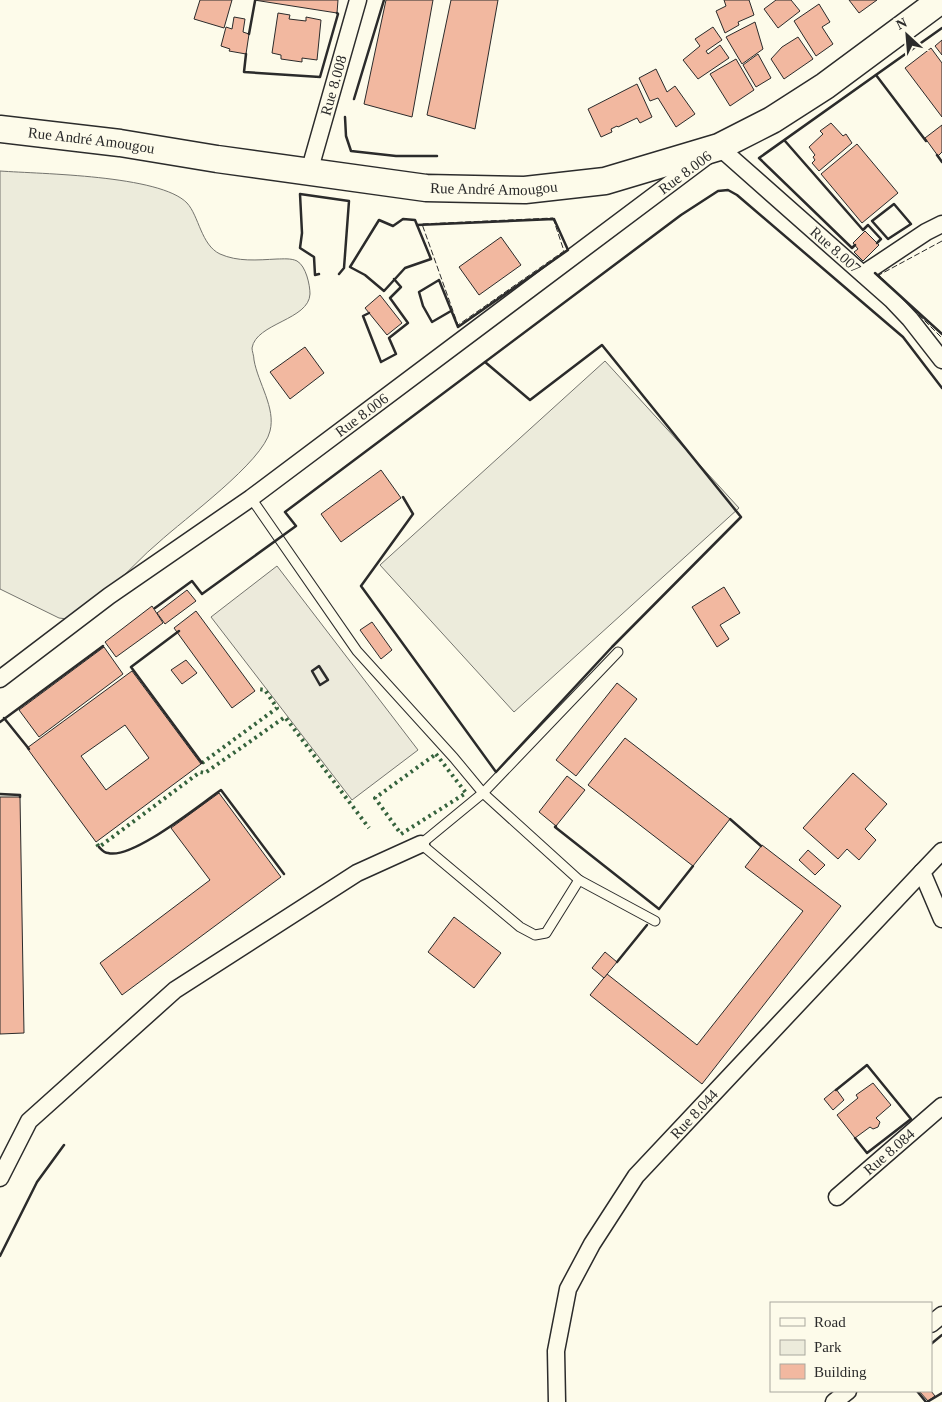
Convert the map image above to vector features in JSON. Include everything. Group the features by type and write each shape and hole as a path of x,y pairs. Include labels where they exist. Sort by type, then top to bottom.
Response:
{"main road":[{"name":"Rue André Amougou","path":"0,129 120,144 426,188 525,190 605,181 719,147 772,120 825,86 941,0"}],"street":[{"name":"Rue 8.008","path":"309,172 358,0"},
{"name":"Rue 8.007","path":"719,147 863,274 910,319 942,360"},
{"name":"Rue 8.006","path":"0,679 109,596 251,498 719,147"},
{"path":"863,274 926,232 942,224"},
{"path":"0,1178 29,1120 175,990 357,873 421,844"},
{"name":"Rue 8.044","path":"557,1402 556,1351 568,1288 592,1244 636,1176 942,851"},
{"path":"922,872 942,919"},
{"name":"Rue 8.084","path":"837,1197 942,1106"},
{"path":"932,1323 942,1315"},
{"path":"834,1402 847,1392"}],"lane":[{"path":"251,498 353,646 454,758 483,794 579,880 655,921"},
{"path":"579,880 546,933 535,936 520,927 421,844 483,794 618,652"}],"green space":[{"path":"0,171 70,175 127,181 173,194 187,203 204,237 214,250 227,257 241,259 295,260 303,267 309,286 310,294 307,303 301,310 263,333 256,340 252,348 256,369 271,413 270,431 264,444 253,458 221,490 153,548 127,573 67,619 59,618 0,589"},
{"path":"605,361 739,508 514,712 380,565"}],"shaded area":[{"path":"277,566 418,750 352,800 211,617"}],"building":[{"path":"200,0 232,0 224,28 194,19"},
{"path":"254,0 338,0 337,13"},
{"path":"386,0 433,0 412,117 364,104"},
{"path":"451,0 498,0 475,129 427,115"},
{"path":"724,0 749,0 754,15 738,22 739,25 725,33 716,11 726,6"},
{"path":"776,0 791,0 800,11 778,28 764,9"},
{"path":"849,0 877,0 859,13"},
{"path":"819,4 830,22 822,27 833,44 816,56 794,21"},
{"path":"278,13 290,15 289,19 306,21 306,17 321,20 317,60 302,58 302,62 281,59 281,55 272,53"},
{"path":"234,17 245,19 243,32 249,34 246,54 229,51 230,49 221,46 226,27 232,29"},
{"path":"755,22 763,49 742,64 726,37"},
{"path":"713,27 722,40 706,51 708,54 720,45 729,58 698,79 683,60 700,46 695,39"},
{"path":"798,37 813,59 784,79 771,59 782,47"},
{"path":"942,40 942,55 935,46"},
{"path":"931,48 942,63 942,117 905,68"},
{"path":"758,54 771,78 756,87 743,65"},
{"path":"736,59 754,90 730,106 710,74"},
{"path":"656,69 667,92 675,86 695,114 676,127 658,98 650,101 639,78"},
{"path":"637,84 652,117 640,123 637,118 611,129 612,132 601,137 588,109"},
{"path":"831,123 843,136 846,134 852,143 819,171 812,163 815,160 813,157 815,155 809,147 823,134 820,131"},
{"path":"942,125 942,152 938,156 925,138"},
{"path":"857,144 898,193 862,223 821,174"},
{"path":"865,231 879,245 863,261 854,252 858,249 853,243"},
{"path":"501,237 521,265 479,295 459,267"},
{"path":"380,295 402,323 387,335 365,308"},
{"path":"305,347 324,373 290,399 270,372"},
{"path":"381,470 401,498 341,542 321,514"},
{"path":"724,587 740,613 720,625 729,639 717,647 692,607"},
{"path":"187,590 196,601 165,624 157,613"},
{"path":"152,606 163,623 116,657 105,642"},
{"path":"196,611 255,691 232,708 174,628"},
{"path":"372,622 392,650 381,659 360,630"},
{"path":"104,647 123,674 39,737 19,710"},
{"path":"186,660 197,673 182,684 171,670"},
{"path":"132,671 201,764 96,842 27,748","holes":["125,725 149,758 106,790 81,756"]},
{"path":"617,683 637,699 576,776 556,760"},
{"path":"625,738 730,819 693,866 588,785"},
{"path":"853,773 887,804 865,829 876,840 859,860 847,849 838,859 803,828"},
{"path":"567,776 585,790 556,826 539,812"},
{"path":"219,793 281,877 122,995 100,963 210,880 171,828"},
{"path":"0,797 20,797 24,1033 0,1034"},
{"path":"762,845 841,906 702,1084 590,995 607,974 697,1045 803,911 745,867"},
{"path":"808,850 825,865 815,875 799,860"},
{"path":"454,917 501,953 474,988 428,952"},
{"path":"605,952 617,962 604,978 592,968"},
{"path":"873,1083 891,1105 876,1118 880,1122 878,1127 873,1129 870,1127 855,1138 837,1115 858,1098 856,1095"},
{"path":"836,1089 844,1100 833,1110 824,1099"},
{"path":"920,1392 932,1392 935,1396 928,1401"}],"hedge":[{"path":"202,763 277,708 265,690 258,689"},
{"path":"97,844 99,847 200,772 205,773 285,717 369,828"},
{"path":"436,754 466,793 401,834 375,798 436,754"}],"fence":[{"path":"553,218 564,251 458,325 422,224 553,218"},
{"path":"942,241 879,275 942,338"}],"wall":[{"path":"354,99 384,0"},
{"path":"249,34 255,1"},
{"path":"246,54 244,72 320,77 337,13"},
{"path":"855,245 852,248 759,158 942,28"},
{"path":"876,75 926,141"},
{"path":"345,117 346,136 351,151 396,156 437,156"},
{"path":"785,141 863,230 868,225 881,239 877,243"},
{"path":"937,155 942,162"},
{"path":"155,608 192,581 202,594 296,526 285,512 681,215 718,191 728,190 737,195 903,337 942,388"},
{"path":"319,274 315,275 314,257 300,248 302,233 300,194 349,201 344,268 339,274"},
{"path":"894,204 911,224 888,239 872,221 894,204"},
{"path":"403,219 415,220 431,259 405,268 384,291 365,275 350,267 379,220 393,226 403,219"},
{"path":"417,225 554,219 568,250 458,327 439,280 419,292 423,306 432,322 451,311"},
{"path":"875,273 942,334"},
{"path":"369,313 363,316 381,362 396,354 389,338 408,323 390,298 401,287 394,279"},
{"path":"403,497 413,514 361,586 496,772 612,647 741,517 602,345 530,400 485,362"},
{"path":"179,631 131,667 202,763"},
{"path":"0,722 103,646"},
{"path":"319,666 328,680 320,685 312,671 319,666"},
{"path":"4,718 29,749"},
{"path":"99,847 108,853 119,853 133,848 165,830 221,790 284,874"},
{"path":"0,794 20,795 20,797"},
{"path":"730,819 761,846"},
{"path":"556,826 659,909 693,866"},
{"path":"617,962 647,925"},
{"path":"836,1090 867,1065 911,1119 867,1153 855,1138"},
{"path":"0,1256 37,1182 64,1145"},
{"path":"932,1343 942,1335"},
{"path":"918,1392 926,1402"},
{"path":"927,1402 942,1393"}]}
